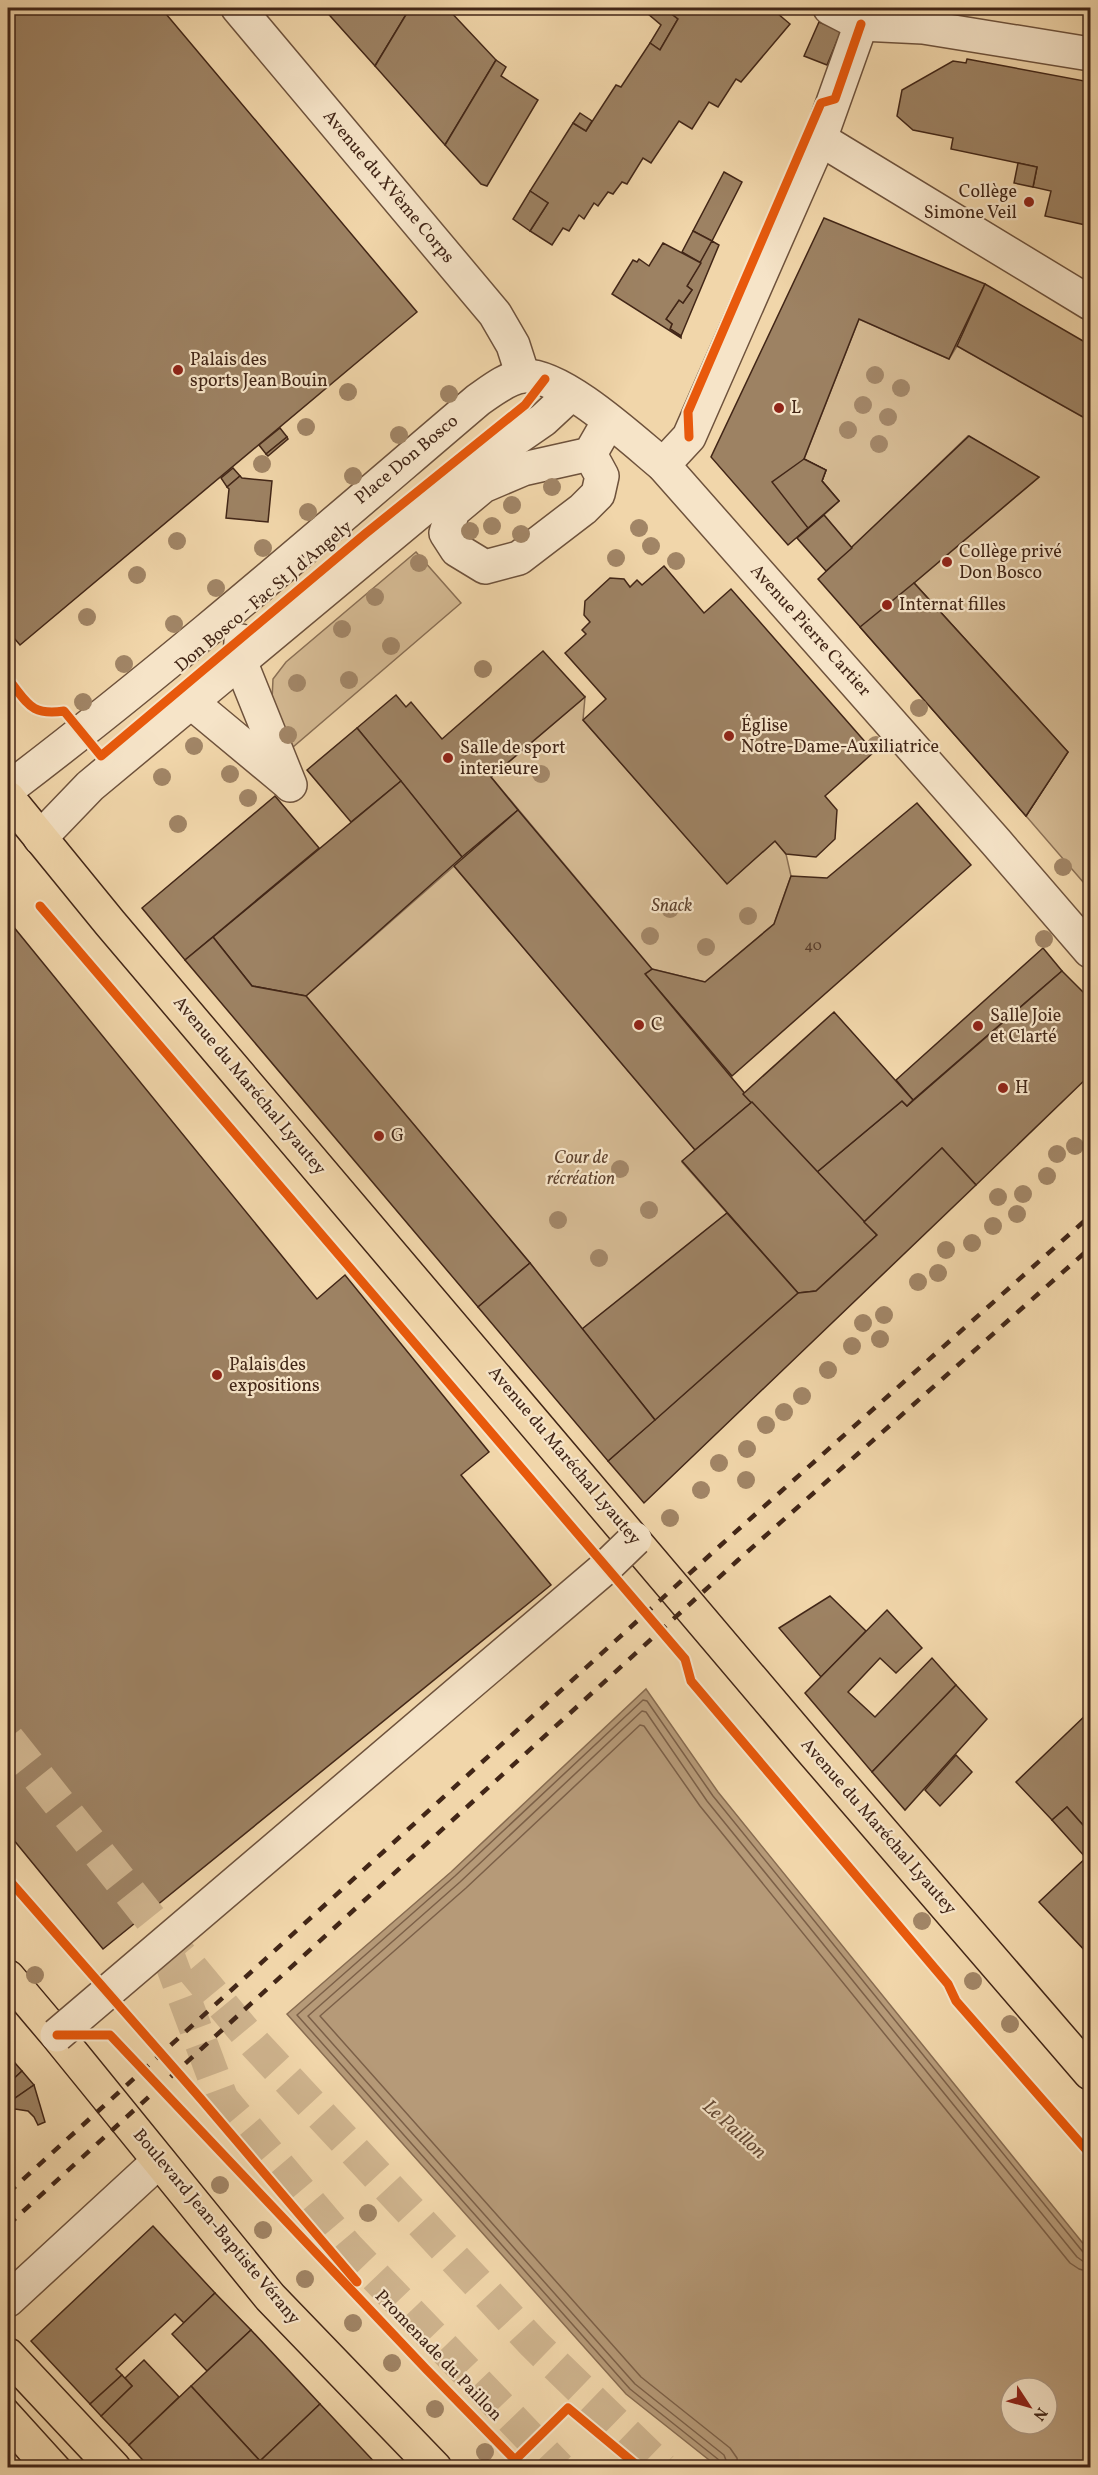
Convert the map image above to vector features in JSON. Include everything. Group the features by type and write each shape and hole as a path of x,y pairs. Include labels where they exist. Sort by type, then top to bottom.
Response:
{"main road":[{"name":"Avenue du Maréchal Lyautey","path":"8,798 825,1765 1090,2073"},
{"name":"Boulevard Jean-Baptiste Vérany","path":"8,1977 270,2297 435,2468"},
{"path":"8,2355 114,2468"}],"street":[{"name":"Avenue du XVème Corps","path":"238,8 495,314 513,345 523,376"},
{"path":"830,8 861,24 923,27 1090,54"},
{"path":"663,465 689,437 820,139 861,24"},
{"path":"820,139 1090,303"},
{"name":"Avenue Pierre Cartier","path":"523,376 545,379 571,394 609,421 663,465 1090,951"},
{"name":"Place Don Bosco","path":"8,789 125,697 478,400 502,384 523,376"},
{"path":"40,838 90,786 465,474 543,420 571,394"},
{"path":"590,454 609,421"},
{"path":"125,697 191,702 290,784 240,661 242,600"},
{"path":"57,2035 605,1568 635,1539"},
{"path":"8,2300 159,2161"}],"green space":[{"path":"859,319 949,359 957,346 1090,421 1090,890 1026,816 1067,752 914,583 1039,477 968,436 852,548 824,515 839,501 822,481 826,470 804,459"},
{"path":"416,552 461,603 293,747 272,700 273,679 286,662"},
{"name":"Snack","path":"585,697 583,720 727,883 775,841 786,854 791,876 774,924 705,982 652,969 491,777"},
{"name":"Cour de récréation","path":"454,866 695,1150 682,1162 727,1213 582,1329 530,1263 306,996"}],"water":[{"name":"Le Paillon","path":"646,1689 718,1792 1090,2252 1090,2467 718,2467 626,2394 287,2014 451,1872"}],"building":[{"name":"Palais des sports Jean Bouin","path":"8,8 161,8 417,312 20,645 8,631"},
{"path":"323,8 410,8 375,66"},
{"path":"410,8 447,8 496,60 445,145 375,66"},
{"path":"641,8 664,8 678,19 660,50 650,43 661,25"},
{"path":"664,8 771,8 790,24 741,82 736,79 718,107 709,102 692,129 679,121 651,163 643,158 627,184 622,182 613,194 608,192 598,206 594,203 584,219 579,215 569,231 563,228 552,245 530,231 548,203 530,191 573,123 586,131 616,85 621,87 650,43 660,50 678,19"},
{"path":"819,22 841,31 827,65 804,56"},
{"path":"967,59 1090,82 1090,226 1045,216 1051,191 1033,187 1037,167 951,149 953,138 913,130 897,116 902,90 953,61 966,63"},
{"path":"496,60 506,67 501,76 538,100 487,186 481,184 445,145"},
{"path":"580,113 592,121 586,131 573,123"},
{"path":"1018,163 1037,167 1033,187 1014,183"},
{"path":"724,172 742,182 712,241 693,231"},
{"path":"530,191 548,203 530,231 513,219"},
{"name":"L","path":"824,218 985,284 949,359 859,319 804,459 826,470 822,481 839,501 788,545 711,457"},
{"path":"693,231 712,241 701,263 682,252"},
{"path":"712,241 719,245 681,336 670,329 672,324 666,319 679,300 683,303 692,290 687,286"},
{"path":"663,243 701,263 687,286 692,290 683,303 679,300 666,319 672,324 670,329 681,338 612,294 633,260 637,262 639,259 649,266"},
{"path":"985,284 1090,345 1090,421 957,346"},
{"path":"280,428 287,437 266,454 259,445"},
{"name":"Internat filles","path":"969,436 1039,477 914,583 1068,752 1026,816 818,579"},
{"path":"287,437 288,439 268,456 266,454"},
{"path":"804,459 826,470 822,481 839,501 808,528 772,482"},
{"path":"233,468 240,476 227,487 221,478"},
{"path":"240,476 272,481 268,522 226,518 229,489 227,487"},
{"path":"824,515 852,548 826,571 797,538"},
{"name":"Église Notre-Dame-Auxiliatrice","path":"664,566 704,613 731,589 874,752 825,796 837,810 835,839 816,857 786,854 775,841 727,884 583,720 606,699 565,653 586,634 582,630 590,622 584,615 585,601 610,578 624,579 630,587 637,580 642,585"},
{"path":"914,583 1068,752 1026,816 860,627"},
{"name":"Salle de sport interieure","path":"543,651 585,697 491,777 518,810 462,857 357,728 396,695 406,707 411,702 442,739"},
{"path":"357,728 401,781 351,822 307,770"},
{"path":"401,781 462,857 306,996 252,986 213,937"},
{"path":"275,796 319,848 185,960 142,908"},
{"path":"917,803 971,865 732,1076 645,974 652,969 705,982 774,924 791,876 827,878"},
{"name":"C","path":"518,810 652,969 645,974 752,1102 695,1150 454,866"},
{"path":"8,819 19,832 8,841"},
{"name":"Palais des expositions","path":"8,920 317,1299 345,1275 489,1452 461,1475 551,1585 103,1949 8,1833"},
{"name":"G","path":"213,937 252,986 306,996 530,1263 478,1307 185,960"},
{"name":"Salle Joie et Clarté","path":"1043,948 1062,971 913,1100 896,1080"},
{"name":"H","path":"1062,971 1090,999 1090,1075 976,1185 942,1148 864,1222 817,1172 902,1101 907,1106"},
{"path":"834,1012 913,1100 907,1106 902,1101 817,1172 743,1094"},
{"path":"752,1102 877,1235 816,1291 798,1293 682,1161"},
{"path":"942,1148 976,1185 644,1503 608,1461 798,1293 816,1291 877,1235 864,1222"},
{"path":"727,1213 798,1293 655,1420 582,1329"},
{"path":"530,1263 655,1420 608,1461 478,1307"},
{"path":"830,1596 866,1631 821,1677 779,1628"},
{"path":"887,1610 922,1648 896,1673 880,1658 848,1692 875,1717 932,1658 956,1685 872,1772 805,1693"},
{"path":"956,1685 987,1719 905,1810 872,1772"},
{"path":"1090,1711 1090,1833 1067,1807 1052,1820 1016,1782"},
{"path":"956,1755 972,1772 940,1806 925,1790"},
{"path":"1067,1807 1090,1833 1090,1854 1086,1858 1052,1820"},
{"path":"1090,1854 1090,1956 1039,1902"},
{"path":"8,2055 22,2071 8,2084"},
{"path":"22,2071 34,2085 8,2103 8,2084"},
{"path":"34,2085 45,2122 38,2125 28,2111 15,2109 8,2114 8,2103"},
{"path":"153,2226 215,2293 184,2323 175,2314 116,2369 122,2375 90,2404 31,2341"},
{"path":"215,2293 251,2330 207,2371 172,2334"},
{"path":"251,2330 320,2404 260,2461 191,2386"},
{"path":"144,2360 179,2397 129,2445 101,2416 132,2386 125,2378"},
{"path":"122,2375 132,2386 101,2416 90,2404"},
{"path":"191,2386 260,2461 253,2468 150,2468 129,2445"},
{"path":"320,2404 380,2468 253,2468 260,2461"}],"tunnel":[{"path":"8,1739 158,1928 255,2044 534,2344 662,2468"},
{"path":"167,1952 222,2099 348,2248 559,2468"}],"tram line":[{"path":"8,2393 76,2468"},
{"path":"8,2446 27,2468"}],"railway":[{"path":"8,2193 722,1544 1090,1216"},
{"path":"8,2225 737,1561 1090,1248"}],"cycle path":[{"path":"689,437 688,412 821,103 835,99 861,24"},
{"name":"Don Bosco - Fac St J d'Angely","path":"8,679 31,706 44,711 64,711 101,756 365,534 525,405 545,379"},
{"path":"40,906 685,1659 691,1681 948,1984 956,2001 1090,2154"},
{"path":"8,1879 201,2099 357,2282"},
{"name":"Promenade du Paillon","path":"57,2035 110,2035 515,2460 568,2408 640,2468"}],"place":[{"name":"Collège Simone Veil","path":"1029,202"},
{"name":"Palais des sports Jean Bouin","path":"178,370"},
{"name":"L","path":"779,408"},
{"name":"Collège privé Don Bosco","path":"947,562"},
{"name":"Internat filles","path":"887,605"},
{"name":"Église Notre-Dame-Auxiliatrice","path":"729,736"},
{"name":"Salle de sport interieure","path":"448,758"},
{"name":"C","path":"639,1025"},
{"name":"Salle Joie et Clarté","path":"978,1026"},
{"name":"H","path":"1003,1088"},
{"name":"G","path":"379,1136"},
{"name":"Palais des expositions","path":"217,1375"}]}
